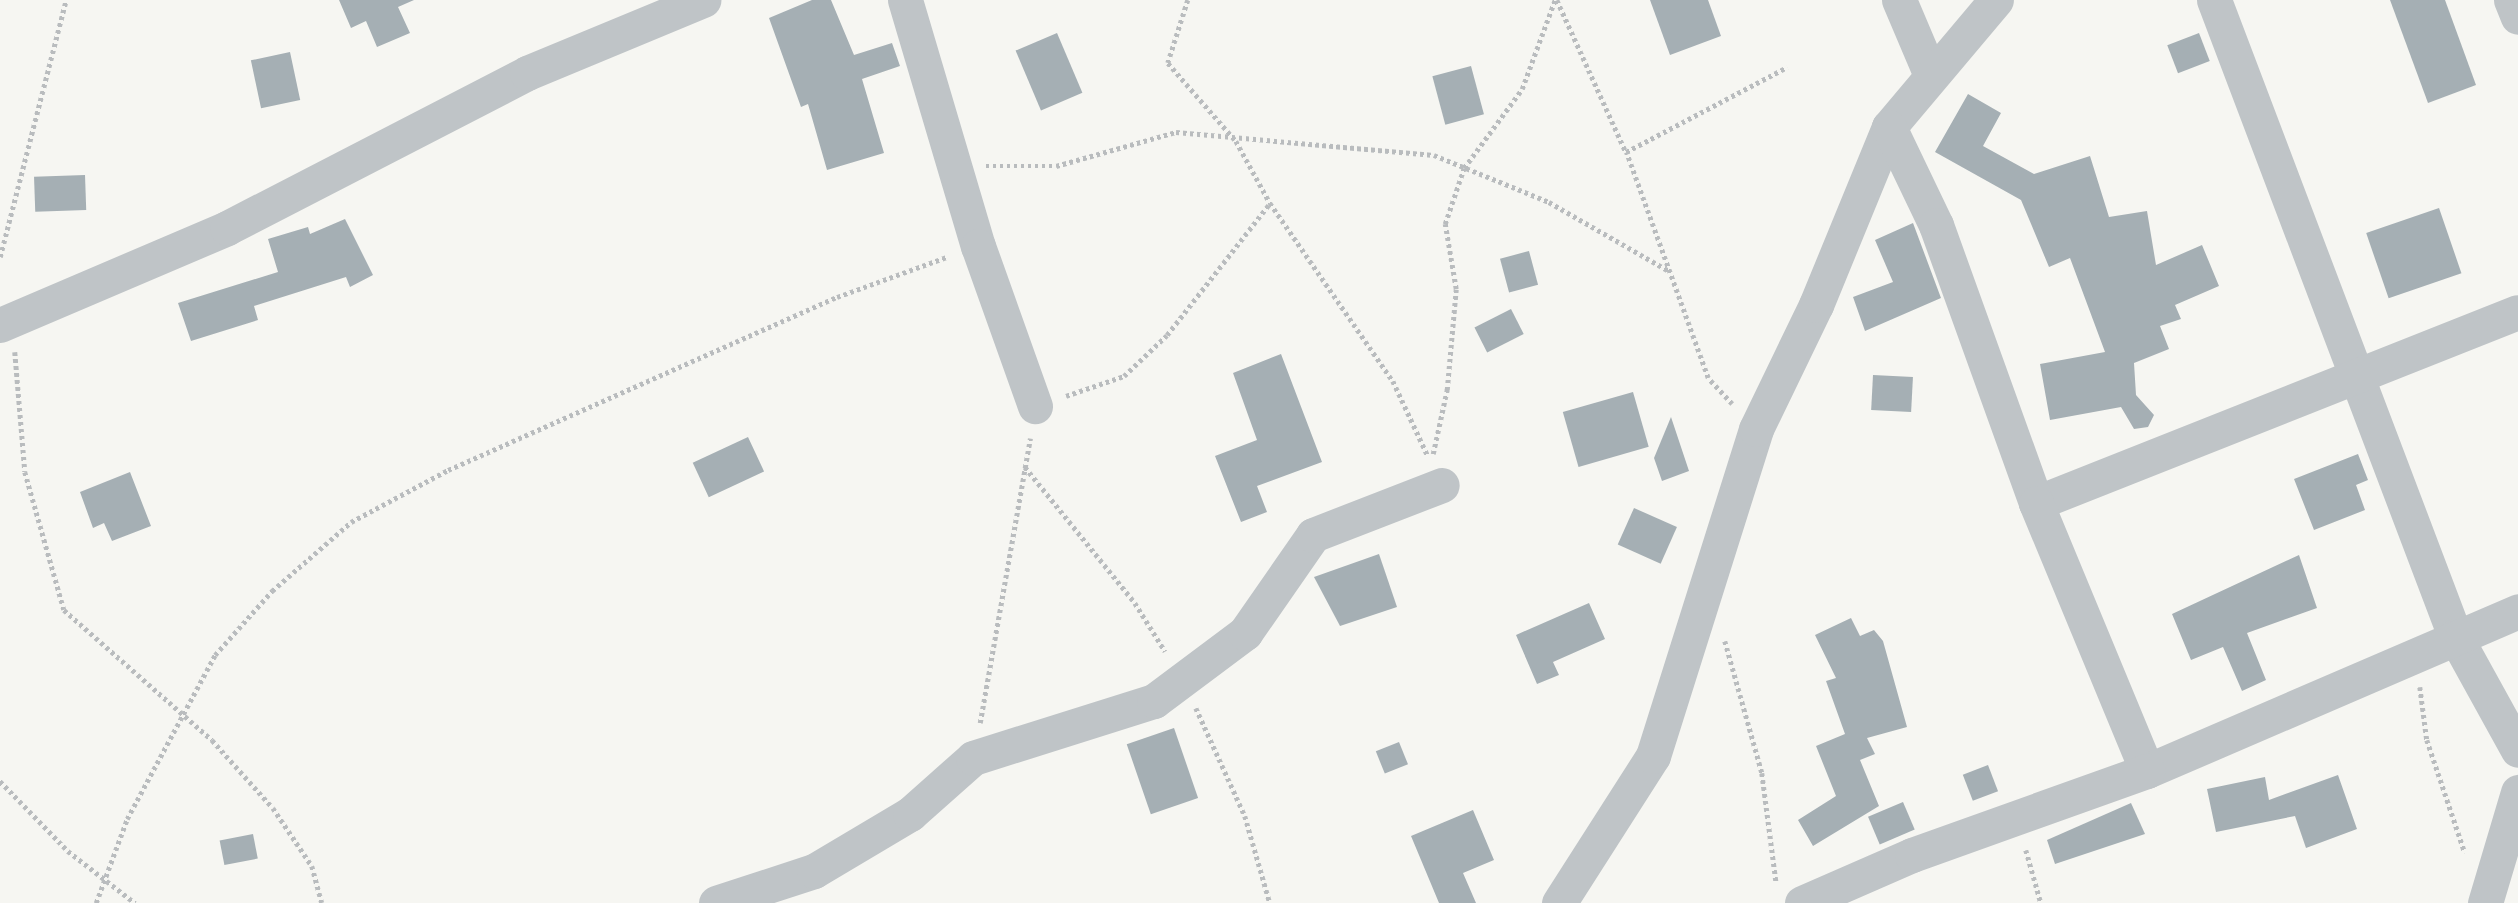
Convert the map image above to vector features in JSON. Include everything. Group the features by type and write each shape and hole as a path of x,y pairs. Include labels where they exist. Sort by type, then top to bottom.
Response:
{"street":[{"path":"5,322 227,228 527,73 703,0"},
{"path":"905,0 978,246 1035,406"},
{"path":"1899,0 1930,73"},
{"path":"1559,903 1653,756 1756,429 1816,305 1889,127 1930,73 1996,0"},
{"path":"2214,0 2360,374 2455,636 2518,750"},
{"path":"2511,0 2518,17"},
{"path":"1889,127 1936,225 2036,503 2147,771"},
{"path":"2036,503 2518,312"},
{"path":"716,903 814,871 910,814 973,758 1154,701 1245,633 1313,535 1442,485"},
{"path":"1790,897 2147,771 2518,611"},
{"path":"2486,901 2518,792"}],"path":[{"path":"0,257 66,0"},
{"path":"1188,0 1168,63 1236,141 1270,203 1393,381 1431,461 1447,390 1457,289 1445,224 1464,168 1522,89 1556,0"},
{"path":"1556,0 1626,152 1708,378 1756,429"},
{"path":"1626,152 1787,67"},
{"path":"954,165 1056,166 1176,132 1236,141 1434,155 1549,202 1670,271"},
{"path":"973,758 1035,406 1124,376 1167,335 1270,203"},
{"path":"96,903 127,818 185,715 215,655 272,591 351,522 448,470 837,297 978,246"},
{"path":"5,322 26,472 64,610 185,715 273,808 312,866 322,903"},
{"path":"1721,626 1762,773 1790,897"},
{"path":"2416,655 2427,740 2450,822 2486,901"},
{"path":"0,781 105,880 135,903"},
{"path":"2017,818 2041,903"}],"building":[{"path":"339,0 414,0 398,7 410,33 377,47 366,21 351,28"},
{"path":"812,0 831,0 854,55 892,43 900,66 862,79 884,153 827,170 808,104 801,107 769,18"},
{"path":"1650,0 1708,0 1721,36 1670,55"},
{"path":"2390,0 2445,0 2476,85 2428,103"},
{"path":"1057,33 1082,93 1041,110 1016,51"},
{"path":"2199,33 2210,61 2178,73 2167,45"},
{"path":"290,52 300,100 261,108 251,60"},
{"path":"1471,66 1484,114 1445,125 1432,76"},
{"path":"1968,94 2001,113 1983,146 2034,174 2090,156 2109,217 2147,211 2156,265 2202,245 2219,286 2175,305 2181,319 2160,326 2169,349 2134,363 2136,395 2154,415 2148,427 2134,429 2121,407 2050,420 2040,364 2105,352 2070,258 2049,267 2021,200 1935,152"},
{"path":"85,175 86,210 35,212 34,177"},
{"path":"2439,208 2461,273 2389,298 2366,233"},
{"path":"345,219 373,275 350,287 346,277 254,306 258,320 191,341 178,303 278,272 268,239 308,227 310,234"},
{"path":"1913,223 1941,298 1865,331 1853,297 1893,282 1875,240"},
{"path":"1529,251 1538,285 1509,293 1500,259"},
{"path":"1511,309 1524,334 1487,353 1474,328"},
{"path":"1281,354 1322,462 1257,486 1267,512 1241,522 1215,456 1257,440 1233,373"},
{"path":"1873,375 1913,377 1911,412 1871,410"},
{"path":"1633,392 1649,447 1579,467 1563,412"},
{"path":"1671,417 1689,471 1662,481 1654,458"},
{"path":"748,437 764,471 709,497 693,463"},
{"path":"2358,454 2368,480 2356,485 2365,510 2314,530 2294,479"},
{"path":"130,472 151,526 112,541 104,523 93,528 80,492"},
{"path":"1634,508 1677,527 1661,564 1618,545"},
{"path":"1379,554 1397,607 1340,626 1314,577"},
{"path":"2299,555 2317,608 2247,633 2266,680 2242,691 2223,647 2191,660 2172,614"},
{"path":"1589,603 1605,639 1553,662 1559,675 1537,684 1516,635"},
{"path":"1851,618 1860,636 1874,630 1883,641 1907,727 1867,738 1875,754 1860,760 1879,806 1813,846 1798,820 1836,796 1816,746 1845,734 1826,681 1836,678 1815,635"},
{"path":"1174,728 1198,798 1151,814 1127,744"},
{"path":"1399,742 1408,764 1385,774 1376,751"},
{"path":"1988,765 1998,791 1973,801 1963,775"},
{"path":"2338,775 2357,829 2306,848 2295,816 2216,832 2207,789 2265,777 2269,800"},
{"path":"1903,802 1915,830 1880,844 1868,817"},
{"path":"2131,803 2145,834 2055,864 2047,840"},
{"path":"1473,810 1494,860 1463,873 1476,903 1439,903 1411,836"},
{"path":"253,834 258,859 224,865 220,840"}]}
